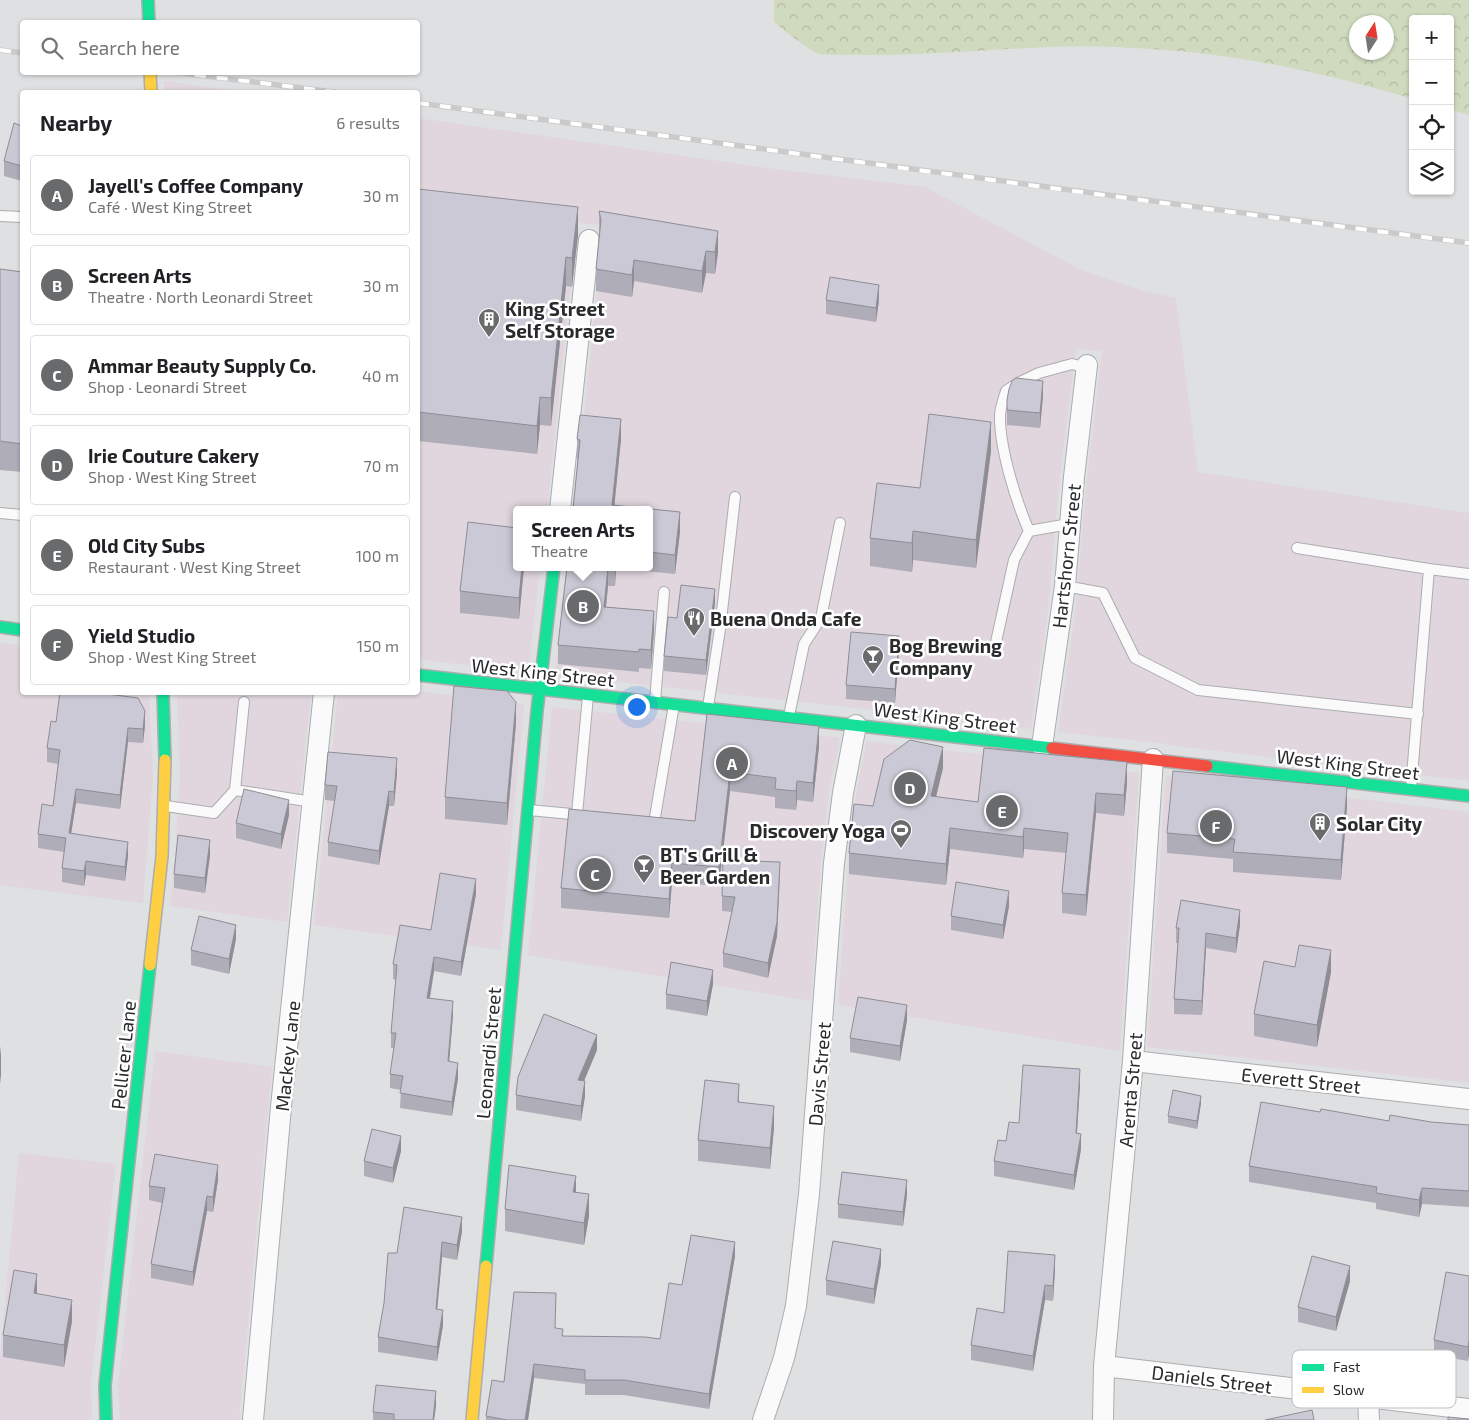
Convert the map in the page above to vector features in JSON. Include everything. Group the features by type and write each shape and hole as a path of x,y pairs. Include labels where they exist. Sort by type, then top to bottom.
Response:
{"main road":[{"path":"148,0 149,20"},
{"path":"150,75 151,90"},
{"name":"Leonardi Street","path":"472,1420 539,690 554,571"},
{"path":"0,627 20,630"},
{"name":"West King Street","path":"420,675 1469,796"},
{"name":"Pellicer Lane","path":"106,1420 105,1385 157,903 166,775 163,695"}],"street":[{"path":"560,506 589,240"},
{"name":"Hartshorn Street","path":"1042,746 1065,586 1069,524 1087,367"},
{"name":"Mackey Lane","path":"253,1420 281,1107 324,695"},
{"name":"Davis Street","path":"763,1420 784,1358 796,1306 810,1185 834,863 842,793 856,725"},
{"name":"Arenta Street","path":"1103,1420 1104,1366 1133,1061 1154,759"},
{"name":"Everett Street","path":"1133,1061 1469,1099"},
{"name":"Daniels Street","path":"1104,1366 1292,1389"},
{"name":"Daniels Street","path":"1456,1407 1469,1408"}],"lane":[{"path":"0,216 20,217"},
{"path":"1030,532 1018,506 1003,442 1000,413 1006,391 1039,373 1072,364 1087,367"},
{"path":"708,708 720,629 735,497"},
{"path":"0,513 20,515"},
{"path":"789,717 804,644 821,618 840,523"},
{"path":"996,642 1014,560 1030,532 1069,524"},
{"path":"1297,548 1469,574"},
{"path":"1411,788 1429,569"},
{"path":"1065,586 1103,592 1135,658 1198,690 1418,714"},
{"path":"655,702 664,592"},
{"path":"577,814 588,695"},
{"path":"164,806 214,813 235,790 244,702"},
{"path":"635,821 654,823 674,704"},
{"path":"235,790 313,802"},
{"path":"528,810 596,816"}],"shaded area":[{"path":"164,81 228,90 165,90"},
{"path":"420,118 775,169 925,187 1083,271 1141,290 1176,298 1198,472 1469,513 1469,781 1058,732 1075,612 1087,478 1102,351 1076,349 1060,476 1048,610 1031,729 555,675 568,571 653,571 653,506 574,506 604,225 577,223 547,506 513,506 513,571 540,571 528,673 420,659"},
{"path":"0,643 20,645 20,695 149,695 153,776 143,903 0,885"},
{"path":"420,691 524,704 501,950 314,925 338,695 420,695"},
{"path":"177,695 311,695 287,922 170,906 180,774"},
{"path":"552,707 840,738 829,792 821,862 811,1001 528,955"},
{"path":"867,741 1139,773 1120,1051 838,1005 848,863 856,795"},
{"path":"1166,776 1469,812 1469,1083 1147,1047"},
{"path":"155,1051 272,1067 239,1420 120,1420 118,1385"},
{"path":"19,1153 116,1164 91,1384 92,1420 0,1420 0,1356"}],"green space":[{"path":"774,0 1469,0 1469,115 1454,110 1454,15 1409,15 1409,98 1352,82 1290,68 1228,57 1165,50 1077,46 900,55 824,54 807,48 774,22"}],"building":[{"path":"14,123 20,125 20,165 4,161"},
{"name":"King Street Self Storage","path":"420,189 578,207 572,258 566,257 551,398 540,397 537,426 420,412"},
{"path":"599,211 718,231 715,252 706,251 702,271 634,260 632,275 596,269 601,220"},
{"path":"0,269 20,272 20,444 0,441"},
{"path":"830,277 879,285 876,308 826,300"},
{"path":"1016,378 1043,381 1040,413 1007,410 1009,389 1012,381"},
{"path":"929,414 991,422 976,540 913,531 912,543 870,538 877,483 920,488"},
{"path":"580,415 621,419 612,505 622,506 573,506 580,440 577,439"},
{"path":"653,509 680,512 675,555 653,552"},
{"path":"468,522 513,528 513,571 522,571 519,598 460,591"},
{"path":"567,571 608,571 604,607 654,611 651,650 639,649 639,652 558,645"},
{"name":"Buena Onda Cafe","path":"681,585 715,589 706,660 664,656 668,617 677,618"},
{"name":"Bog Brewing Company","path":"851,632 899,636 895,689 846,685"},
{"path":"454,686 507,691 516,702 507,803 445,797"},
{"path":"60,695 116,695 138,698 145,711 143,729 128,728 120,795 76,789 69,833 128,842 125,867 86,861 84,871 62,868 66,838 38,834 42,804 53,806 60,750 47,748 51,721 56,722"},
{"path":"707,714 819,726 813,783 797,781 796,791 775,789 776,778 730,772 719,867 672,863 669,899 561,888 569,809 695,821"},
{"path":"910,740 943,747 931,796 978,802 984,748 1127,762 1124,795 1096,793 1086,895 1062,893 1068,833 1024,828 1023,837 950,828 946,864 849,853 854,804 873,806 884,759"},
{"path":"328,752 397,758 394,792 389,791 379,851 328,842 337,786 325,785"},
{"path":"1173,771 1347,787 1341,860 1233,852 1235,839 1167,833"},
{"path":"244,789 289,800 281,834 236,823"},
{"path":"178,835 210,840 205,878 174,874"},
{"path":"723,860 780,862 777,922 768,963 723,953 735,897 722,896"},
{"path":"440,873 476,879 461,962 434,957 427,998 453,1001 448,1061 458,1063 452,1102 400,1093 403,1076 390,1074 396,1033 391,1033 397,965 393,964 400,925 431,930"},
{"path":"956,882 1009,891 1003,925 951,916"},
{"path":"1181,900 1240,910 1236,938 1206,933 1202,1001 1174,999 1179,928 1176,928"},
{"path":"199,916 236,925 229,959 191,950"},
{"path":"1299,945 1331,950 1317,1025 1254,1014 1264,961 1295,967"},
{"path":"671,962 713,970 707,1001 666,994"},
{"path":"858,997 907,1005 900,1046 850,1038"},
{"path":"544,1014 597,1035 578,1080 585,1081 581,1106 516,1095 518,1077"},
{"path":"1023,1065 1080,1069 1076,1133 1081,1134 1074,1175 994,1161 998,1140 1006,1141 1009,1122 1019,1123"},
{"path":"705,1080 739,1084 738,1102 774,1106 770,1148 698,1140"},
{"path":"1173,1090 1201,1096 1197,1121 1168,1116"},
{"path":"1261,1102 1320,1112 1321,1109 1389,1121 1390,1115 1431,1122 1469,1125 1469,1191 1422,1188 1419,1200 1376,1193 1377,1187 1249,1166"},
{"path":"372,1129 401,1136 393,1168 364,1161"},
{"path":"155,1154 218,1165 213,1197 207,1196 193,1272 151,1264 165,1188 149,1186"},
{"path":"509,1165 576,1176 573,1192 589,1194 584,1223 505,1209"},
{"path":"842,1172 907,1180 903,1212 838,1204"},
{"path":"404,1207 462,1217 457,1245 442,1242 436,1309 443,1310 437,1347 378,1337 384,1303 388,1253 397,1253"},
{"path":"691,1235 735,1242 709,1394 624,1380 585,1380 585,1370 534,1364 525,1420 507,1420 486,1416 492,1380 504,1382 514,1292 556,1293 555,1328 563,1329 562,1336 645,1337 660,1339 669,1283 682,1285"},
{"path":"833,1241 881,1249 874,1289 826,1280"},
{"path":"1008,1251 1055,1255 1053,1286 1045,1285 1033,1356 971,1345 977,1308 1004,1313"},
{"path":"1312,1256 1350,1266 1336,1317 1298,1307"},
{"path":"14,1270 37,1274 34,1293 72,1300 64,1345 3,1335"},
{"path":"1446,1272 1469,1276 1468,1347 1434,1340"},
{"path":"376,1385 436,1391 433,1420 394,1420 394,1414 373,1412"},
{"path":"1312,1410 1314,1420 1265,1420"},
{"path":"1448,1417 1469,1419 1469,1420 1448,1420"}],"railway":[{"path":"0,50 20,53"},
{"path":"197,75 318,90"},
{"path":"420,103 1469,243"}],"traffic: fast":[{"path":"148,0 149,20"},
{"path":"486,1266 537,711 554,571"},
{"path":"0,627 20,630"},
{"path":"420,675 1052,748"},
{"path":"163,695 165,760"},
{"path":"1207,766 1469,796"},
{"path":"106,1420 105,1385 150,965"}],"traffic: slow":[{"path":"150,75 151,90"},
{"path":"150,965 162,856 165,760"},
{"path":"472,1420 486,1266"}],"traffic: jam":[{"path":"1052,748 1207,766"}],"place":[{"name":"King Street Self Storage","path":"489,338"},
{"name":"Screen Arts","path":"583,606"},
{"name":"Buena Onda Cafe","path":"694,637"},
{"name":"Bog Brewing Company","path":"873,675"},
{"name":"Jayell's Coffee Company","path":"732,763"},
{"name":"Irie Couture Cakery","path":"910,788"},
{"name":"Old City Subs","path":"1002,811"},
{"name":"Yield Studio","path":"1216,826"},
{"name":"Solar City","path":"1320,842"},
{"name":"Discovery Yoga","path":"901,849"},
{"name":"Ammar Beauty Supply Co.","path":"595,874"},
{"name":"BT's Grill & Beer Garden","path":"644,884"}]}
